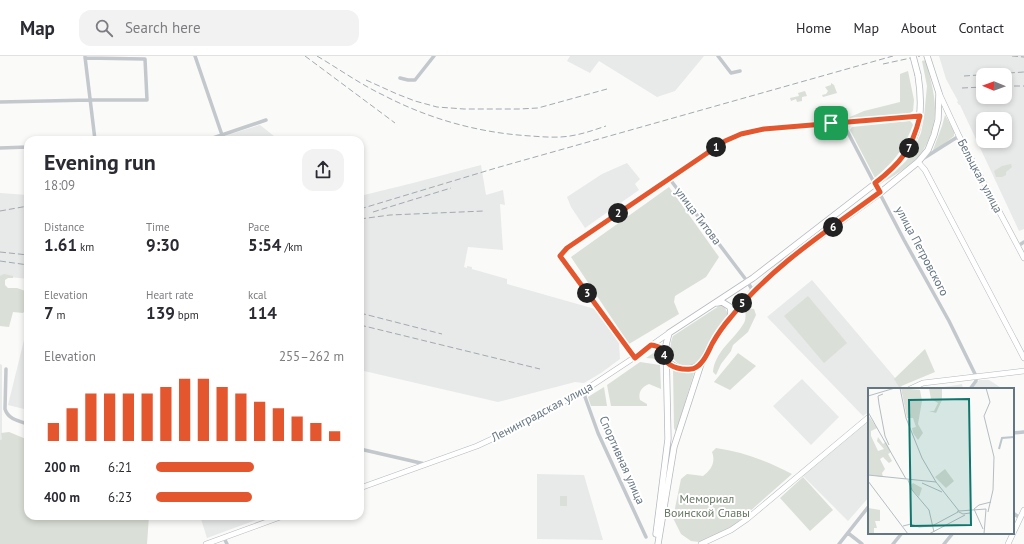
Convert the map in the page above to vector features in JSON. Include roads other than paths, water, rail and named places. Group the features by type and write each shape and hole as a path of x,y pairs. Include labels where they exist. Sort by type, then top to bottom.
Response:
{"main road":[{"path":"656,544 668,438 666,345 669,333 747,281 875,183 898,163 908,150 916,134 920,116 921,103 918,75 913,56"},
{"path":"656,544 674,447 701,364 714,340 753,291 786,261 880,192 918,162 928,150 938,120 939,93 927,56"},
{"path":"714,304 722,302 727,304 730,307 730,318"},
{"path":"667,361 678,368 685,370 693,369 701,364"}],"street":[{"path":"195,56 222,135"},
{"path":"400,78 415,80 434,56"},
{"path":"718,56 731,73 740,71"},
{"path":"0,102 90,100 147,100 146,59 85,57 90,100 94,136"},
{"name":"Бельцкая улица","path":"939,93 959,136 1024,258"},
{"path":"669,178 725,141 741,134 764,129 920,116"},
{"path":"219,136 266,120"},
{"name":"улица Петровского","path":"843,123 949,321 976,376"},
{"path":"959,136 918,162 925,170 1024,358"},
{"path":"0,148 24,147"},
{"name":"улица Титова","path":"635,358 560,256 567,248 669,178 753,291"},
{"path":"1018,246 1024,242"},
{"name":"Ленинградская улица","path":"364,487 478,446 506,432 585,390 635,358 669,333"},
{"path":"651,345 658,346 662,350 667,361"},
{"path":"6,369 6,413 12,419 24,423"},
{"path":"912,388 923,383 1024,371"},
{"path":"971,388 976,381 976,376"},
{"name":"Спортивная улица","path":"585,390 585,398 594,422 646,537"},
{"path":"701,544 731,530 747,519 868,419"},
{"path":"1014,433 1024,432"},
{"path":"364,450 425,464"},
{"path":"839,544 868,507"},
{"path":"1014,531 1024,510"},
{"path":"1014,514 1020,518"},
{"path":"206,544 272,520"},
{"path":"848,533 862,544"},
{"path":"893,544 901,534"},
{"path":"944,544 952,534"},
{"path":"1008,544 1013,534"},
{"path":"224,538 227,544"}],"railway":[{"path":"305,56 395,123"},
{"path":"317,56 374,91 400,104 436,118 473,128 492,132 541,137 565,137 606,126"},
{"path":"364,208 496,168 893,56"},
{"path":"883,64 920,56"},
{"path":"1012,56 1024,57"},
{"path":"964,76 1024,72"},
{"path":"366,80 415,101 437,107 464,109 538,108 607,89"},
{"path":"1012,86 1024,86"},
{"path":"962,88 976,87"},
{"path":"373,212 451,188"},
{"path":"0,211 24,207"},
{"path":"364,218 390,215 484,211"},
{"path":"0,252 24,255"},
{"path":"0,261 24,264"},
{"path":"364,314 442,334"},
{"path":"364,326 540,369"}],"park label":[{"name":"Мемориал Воинской Славы","path":"707,506"}]}
